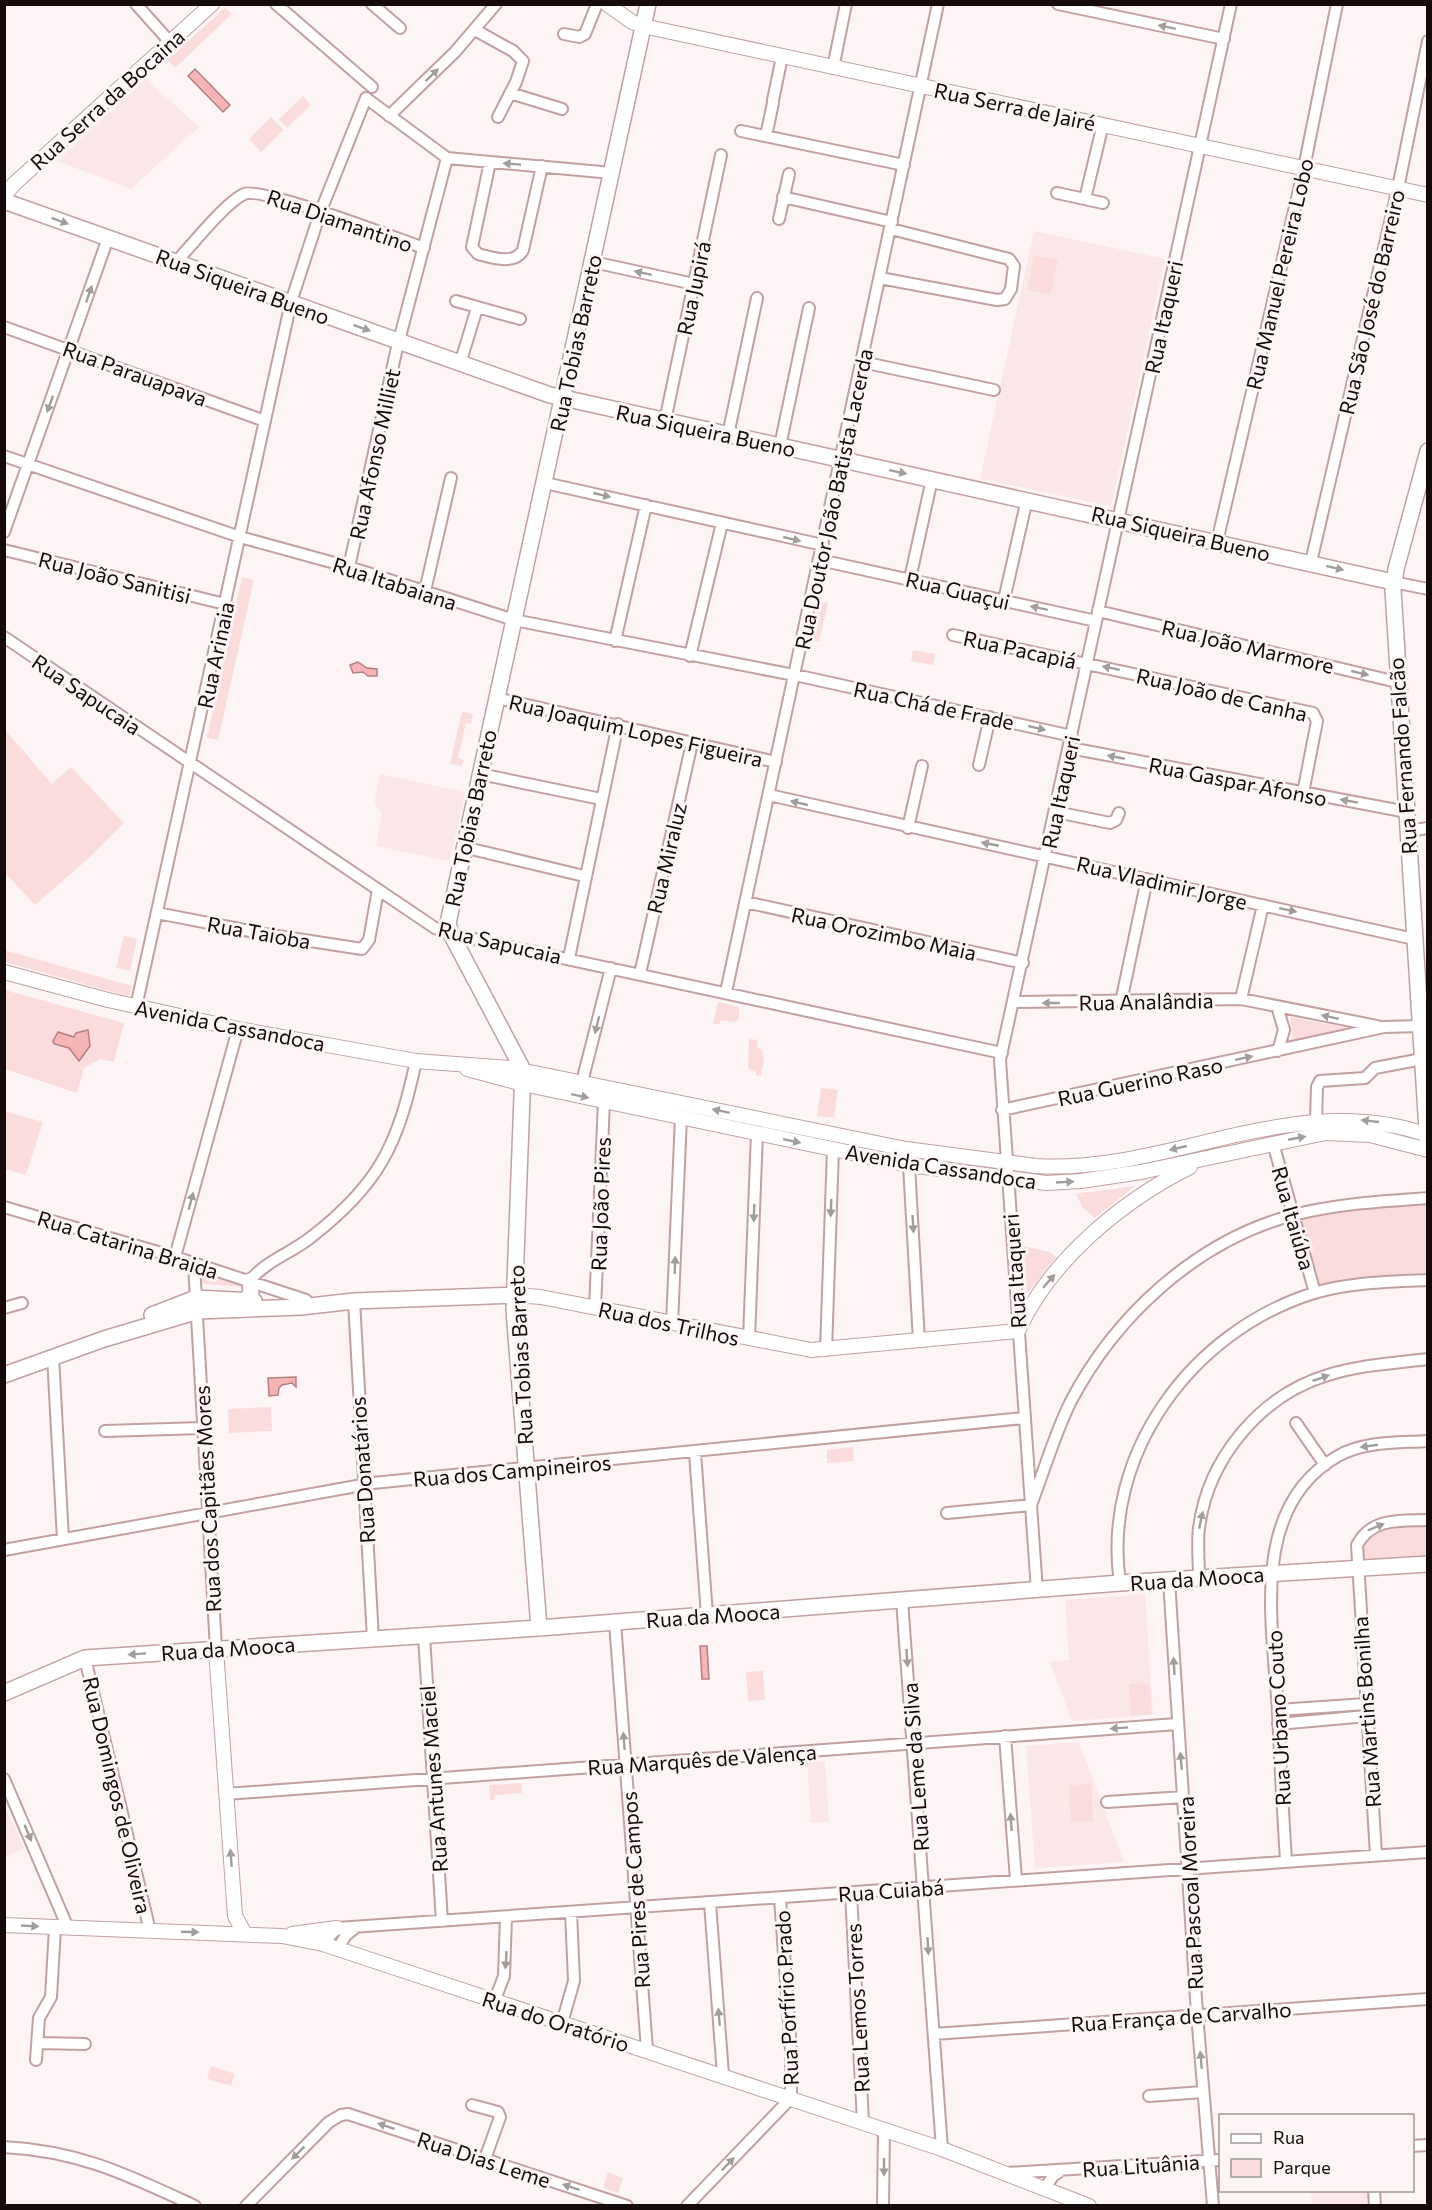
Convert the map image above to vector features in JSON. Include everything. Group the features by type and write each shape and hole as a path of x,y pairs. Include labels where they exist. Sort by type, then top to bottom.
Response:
{"main road":[{"name":"Rua Tobias Barreto","path":"539,1628 514,1295 523,1077 451,934 449,918 564,399 648,4"},
{"name":"Rua Siqueira Bueno","path":"4,201 564,399 1119,519 1393,582"},
{"name":"Rua Fernando Falcão","path":"1427,1142 1420,1026 1422,977 1414,939 1397,682 1393,582 1428,451"},
{"path":"228,1311 246,1301 251,1294 250,1281"},
{"name":"Rua dos Trilhos","path":"4,1375 104,1339 126,1326 197,1305 246,1301 514,1295"},
{"name":"Rua dos Trilhos","path":"197,1305 228,1311 301,1307 313,1301"},
{"name":"Rua da Mooca","path":"4,1693 85,1658 539,1628 1120,1583 1428,1564"}],"street":[{"path":"136,4 170,42"},
{"name":"Rua Serra da Bocaina","path":"4,196 14,184 212,4"},
{"path":"276,4 372,87"},
{"path":"372,4 400,28"},
{"path":"496,4 475,30 389,116 447,158 612,173"},
{"path":"564,34 579,37 585,34 597,4"},
{"name":"Rua Serra de Jairé","path":"607,4 632,22 643,26 1428,195"},
{"path":"833,68 846,4"},
{"name":"Rua Doutor João Batista Lacerda","path":"726,992 938,4"},
{"path":"1058,4 1224,39"},
{"name":"Rua Itaqueri","path":"1037,1591 1002,1110 1002,1053 1015,1002 1231,4"},
{"name":"Rua Manuel Pereira Lobo","path":"1217,542 1304,168 1337,4"},
{"path":"475,30 521,58 523,64 498,117"},
{"name":"Rua São José do Barreiro","path":"1311,562 1398,188 1428,41"},
{"path":"766,136 782,57"},
{"path":"510,93 562,109"},
{"name":"Rua Arinaia","path":"136,1007 291,302 320,213 366,98 389,116"},
{"path":"1085,199 1103,124"},
{"path":"741,131 904,165"},
{"name":"Rua Jupirá","path":"665,421 721,155"},
{"name":"Rua Afonso Milliet","path":"350,567 399,342 447,158"},
{"path":"490,162 473,249 483,255 511,259 519,257 524,247 542,165"},
{"path":"779,219 789,174"},
{"name":"Rua Diamantino","path":"176,262 243,194 262,193 424,248"},
{"path":"1057,193 1103,203"},
{"path":"783,197 1003,256 1009,259 1014,266 1010,293 1002,300 880,278"},
{"path":"4,532 108,238"},
{"path":"593,262 694,284"},
{"path":"728,435 757,298"},
{"path":"456,301 520,319"},
{"path":"460,364 477,308"},
{"path":"780,446 809,308"},
{"name":"Rua Parauapava","path":"4,327 266,421"},
{"path":"862,362 994,390"},
{"name":"Rua Itabaiana","path":"4,456 240,537 350,567 514,620 795,675"},
{"path":"425,591 452,478"},
{"path":"909,579 932,479"},
{"path":"545,483 823,545"},
{"path":"1004,600 1027,499"},
{"path":"615,641 646,506"},
{"path":"690,656 722,523"},
{"name":"Rua João Sanitisi","path":"4,550 225,604"},
{"name":"Rua Guaçui","path":"820,560 1004,600 1097,616"},
{"name":"Rua Siqueira Bueno","path":"1393,582 1428,590"},
{"name":"Rua João Marmore","path":"1097,616 1397,682"},
{"name":"Rua Pacapiá","path":"953,635 1087,663"},
{"name":"Rua Sapucaia","path":"4,637 429,926 451,934 1002,1053"},
{"name":"Rua João de Canha","path":"1087,663 1313,713 1317,721 1303,793"},
{"name":"Rua Chá de Frade","path":"795,675 1072,736"},
{"name":"Rua Joaquim Lopes Figueira","path":"496,698 618,724 776,762"},
{"path":"979,765 990,717"},
{"path":"569,958 584,876 618,724"},
{"name":"Rua Miraluz","path":"640,974 692,743"},
{"name":"Rua Gaspar Afonso","path":"1070,748 1407,812"},
{"path":"908,828 922,766"},
{"path":"480,774 601,799"},
{"name":"Rua Vladimir Jorge","path":"769,795 908,828 1047,855 1414,939"},
{"path":"1056,812 1110,823 1116,820 1119,813"},
{"path":"1408,831 1428,828"},
{"path":"463,847 584,876"},
{"path":"1121,1002 1147,879"},
{"name":"Rua Taioba","path":"157,913 265,934 360,949 366,947 369,940 378,890"},
{"name":"Rua Orozimbo Maia","path":"745,902 1023,963"},
{"path":"1241,999 1263,905"},
{"path":"582,1082 611,968"},
{"name":"Avenida Cassandoca","path":"4,972 136,1007 238,1029 416,1061 458,1064 473,1071 582,1082 906,1149 1006,1161 1057,1167 1122,1161 1316,1120 1384,1122 1427,1142"},
{"name":"Rua Analândia","path":"1015,1002 1241,999 1384,1027"},
{"path":"1276,1006 1284,1030 1283,1041 1278,1051"},
{"path":"1384,1027 1420,1026"},
{"name":"Rua Guerino Raso","path":"1002,1110 1384,1027"},
{"path":"175,1257 238,1029"},
{"path":"1316,1120 1317,1087 1320,1081 1365,1077 1375,1068 1422,1059"},
{"path":"250,1281 260,1270 315,1234 367,1185 398,1131 416,1061"},
{"name":"Avenida Cassandoca","path":"523,1077 604,1101 909,1165 1046,1183 1081,1181 1206,1159 1325,1133 1346,1133 1427,1142"},
{"name":"Rua João Pires","path":"595,1308 604,1101"},
{"path":"672,1324 681,1117"},
{"path":"749,1339 758,1119"},
{"name":"Rua Itaiúba","path":"1273,1143 1315,1293"},
{"path":"826,1350 833,1149"},
{"path":"1018,1331 1034,1299 1090,1238 1145,1194 1206,1159"},
{"path":"909,1165 919,1341"},
{"path":"947,1513 1031,1505 1070,1403 1108,1341 1132,1314 1166,1282 1201,1259 1243,1233 1293,1215 1341,1206 1428,1198"},
{"name":"Rua Catarina Braida","path":"4,1207 250,1281"},
{"name":"Rua dos Capitães Mores","path":"194,1264 207,1512 235,1916 245,1934"},
{"path":"1120,1583 1117,1532 1134,1460 1157,1413 1197,1363 1220,1342 1267,1312 1315,1293 1375,1282 1428,1280"},
{"name":"Rua dos Trilhos","path":"250,1281 313,1301"},
{"name":"Rua dos Trilhos","path":"514,1295 595,1308 797,1349 826,1350 1018,1331"},
{"name":"Rua Donatários","path":"354,1300 373,1639"},
{"path":"4,1308 22,1303"},
{"path":"53,1356 63,1539"},
{"path":"1199,1578 1198,1534 1205,1502 1223,1459 1241,1433 1259,1414 1297,1388 1328,1375 1357,1368 1428,1359"},
{"name":"Rua dos Campineiros","path":"4,1550 363,1484 695,1453 1024,1418"},
{"path":"1296,1423 1325,1465"},
{"path":"105,1431 202,1428"},
{"name":"Rua Urbano Couto","path":"1286,1862 1271,1574 1279,1532 1295,1494 1325,1465 1357,1448 1428,1441"},
{"path":"695,1453 707,1615"},
{"name":"Rua Martins Bonilha","path":"1376,1855 1357,1545 1369,1529 1383,1523 1428,1520"},
{"name":"Rua Pascoal Moreira","path":"1169,1580 1197,2014 1213,2205"},
{"name":"Rua Leme da Silva","path":"902,1600 942,2149"},
{"name":"Rua Pires de Campos","path":"615,1622 647,2050"},
{"name":"Rua Antunes Maciel","path":"424,1636 442,1921"},
{"name":"Rua Domingos de Oliveira","path":"85,1658 150,1931"},
{"path":"1278,1710 1319,1708 1367,1710"},
{"path":"1319,1708 1321,1720"},
{"path":"1278,1724 1321,1720 1367,1710"},
{"name":"Rua Marquês de Valença","path":"226,1794 1177,1724"},
{"path":"1005,1736 1016,1880"},
{"path":"4,1779 61,1928 51,1997 39,2018 36,2060"},
{"path":"1107,1802 1184,1797"},
{"name":"Rua Cuiabá","path":"338,1928 1428,1852"},
{"name":"Rua Lemos Torres","path":"851,1893 863,2122"},
{"name":"Rua Porfírio Prado","path":"780,1898 791,2051 791,2098"},
{"path":"710,1903 723,2075"},
{"path":"562,2023 574,1981 571,1912"},
{"path":"221,1933 235,1916"},
{"path":"495,2002 504,1976 506,1917"},
{"name":"Rua do Oratório","path":"4,1925 282,1935 323,1944 884,2129 1089,2205"},
{"path":"282,1935 338,1928"},
{"path":"323,1944 338,1928"},
{"path":"338,1948 346,1935 355,1928"},
{"name":"Rua França de Carvalho","path":"934,2034 1428,1999"},
{"path":"38,2043 85,2044"},
{"path":"1149,2096 1203,2092"},
{"path":"687,2205 791,2098"},
{"path":"472,2105 498,2112 500,2116 485,2159"},
{"name":"Rua Dias Leme","path":"246,2205 329,2122 341,2115 355,2116 627,2205"},
{"path":"883,2205 884,2129"},
{"path":"4,2147 49,2151 82,2158 195,2205"},
{"name":"Rua Lituânia","path":"1005,2173 1219,2160"},
{"path":"1038,2186 1038,2173 1047,2169"},
{"name":"Rua Lituânia","path":"1038,2186 1062,2170"}],"shaded area":[{"path":"195,69 230,105 223,112 188,76"},
{"path":"146,79 199,127 131,189 57,161"},
{"path":"1034,231 1165,259 1111,506 980,479"},
{"path":"358,662 367,668 377,669 377,676 368,676 363,672 353,673 350,665"},
{"path":"380,774 465,792 450,861 376,846 382,813 374,804"},
{"path":"88,1030 90,1046 79,1061 69,1048 54,1044 53,1041 58,1032 74,1037 76,1033"},
{"path":"296,1377 296,1387 292,1383 282,1385 278,1395 269,1396 268,1378"},
{"path":"1145,1594 1153,1715 1072,1721 1050,1662 1069,1660 1065,1600"},
{"path":"700,1646 707,1646 709,1679 702,1679"},
{"path":"1079,1742 1124,1862 1035,1868 1026,1746"},
{"path":"825,1761 829,1822 811,1823 807,1762"},
{"path":"4,1805 24,1848 5,1858 4,1858"},
{"path":"1311,2192 1370,2192 1371,2205 1312,2205"}],"green space":[{"path":"225,8 232,14 175,68 167,60"},
{"path":"303,96 311,105 287,128 279,119"},
{"path":"271,117 284,130 261,152 249,139"},
{"path":"1034,255 1058,260 1050,295 1027,290"},
{"path":"242,577 254,580 218,740 207,738"},
{"path":"821,602 828,603 819,642 813,641"},
{"path":"913,650 935,654 933,665 911,661"},
{"path":"462,712 473,714 471,724 466,723 458,758 464,760 462,766 450,764"},
{"path":"5,730 52,784 71,767 124,823 89,858 35,905 5,873"},
{"path":"124,936 137,939 130,971 116,968"},
{"path":"4,950 132,986 130,994 127,996 5,962"},
{"path":"5,990 124,1023 114,1062 100,1059 84,1068 77,1093 5,1069"},
{"path":"718,1002 739,1007 739,1020 734,1022 721,1020 719,1024 713,1024"},
{"path":"1290,1017 1349,1028 1293,1042"},
{"path":"749,1039 758,1040 757,1047 762,1050 764,1060 761,1076 748,1069"},
{"path":"821,1088 838,1090 834,1118 817,1116"},
{"path":"4,1111 43,1122 26,1175 5,1169"},
{"path":"1135,1186 1095,1218 1083,1208 1076,1194"},
{"path":"1427,1198 1427,1280 1315,1293 1295,1215"},
{"path":"1023,1246 1050,1252 1056,1257 1027,1294"},
{"path":"206,1276 242,1284 243,1287 204,1284 201,1279"},
{"path":"271,1407 272,1431 229,1433 228,1409"},
{"path":"853,1447 854,1461 827,1463 827,1450"},
{"path":"1427,1526 1427,1555 1364,1559 1362,1556 1365,1545 1378,1533 1387,1529"},
{"path":"763,1671 765,1700 748,1701 746,1672"},
{"path":"1149,1683 1152,1714 1131,1716 1129,1684"},
{"path":"521,1783 522,1793 495,1795 494,1800 490,1800 489,1785"},
{"path":"1091,1784 1093,1821 1071,1822 1069,1785"},
{"path":"211,2066 235,2074 231,2086 207,2079"},
{"path":"608,2172 623,2178 618,2193 603,2188"}]}
